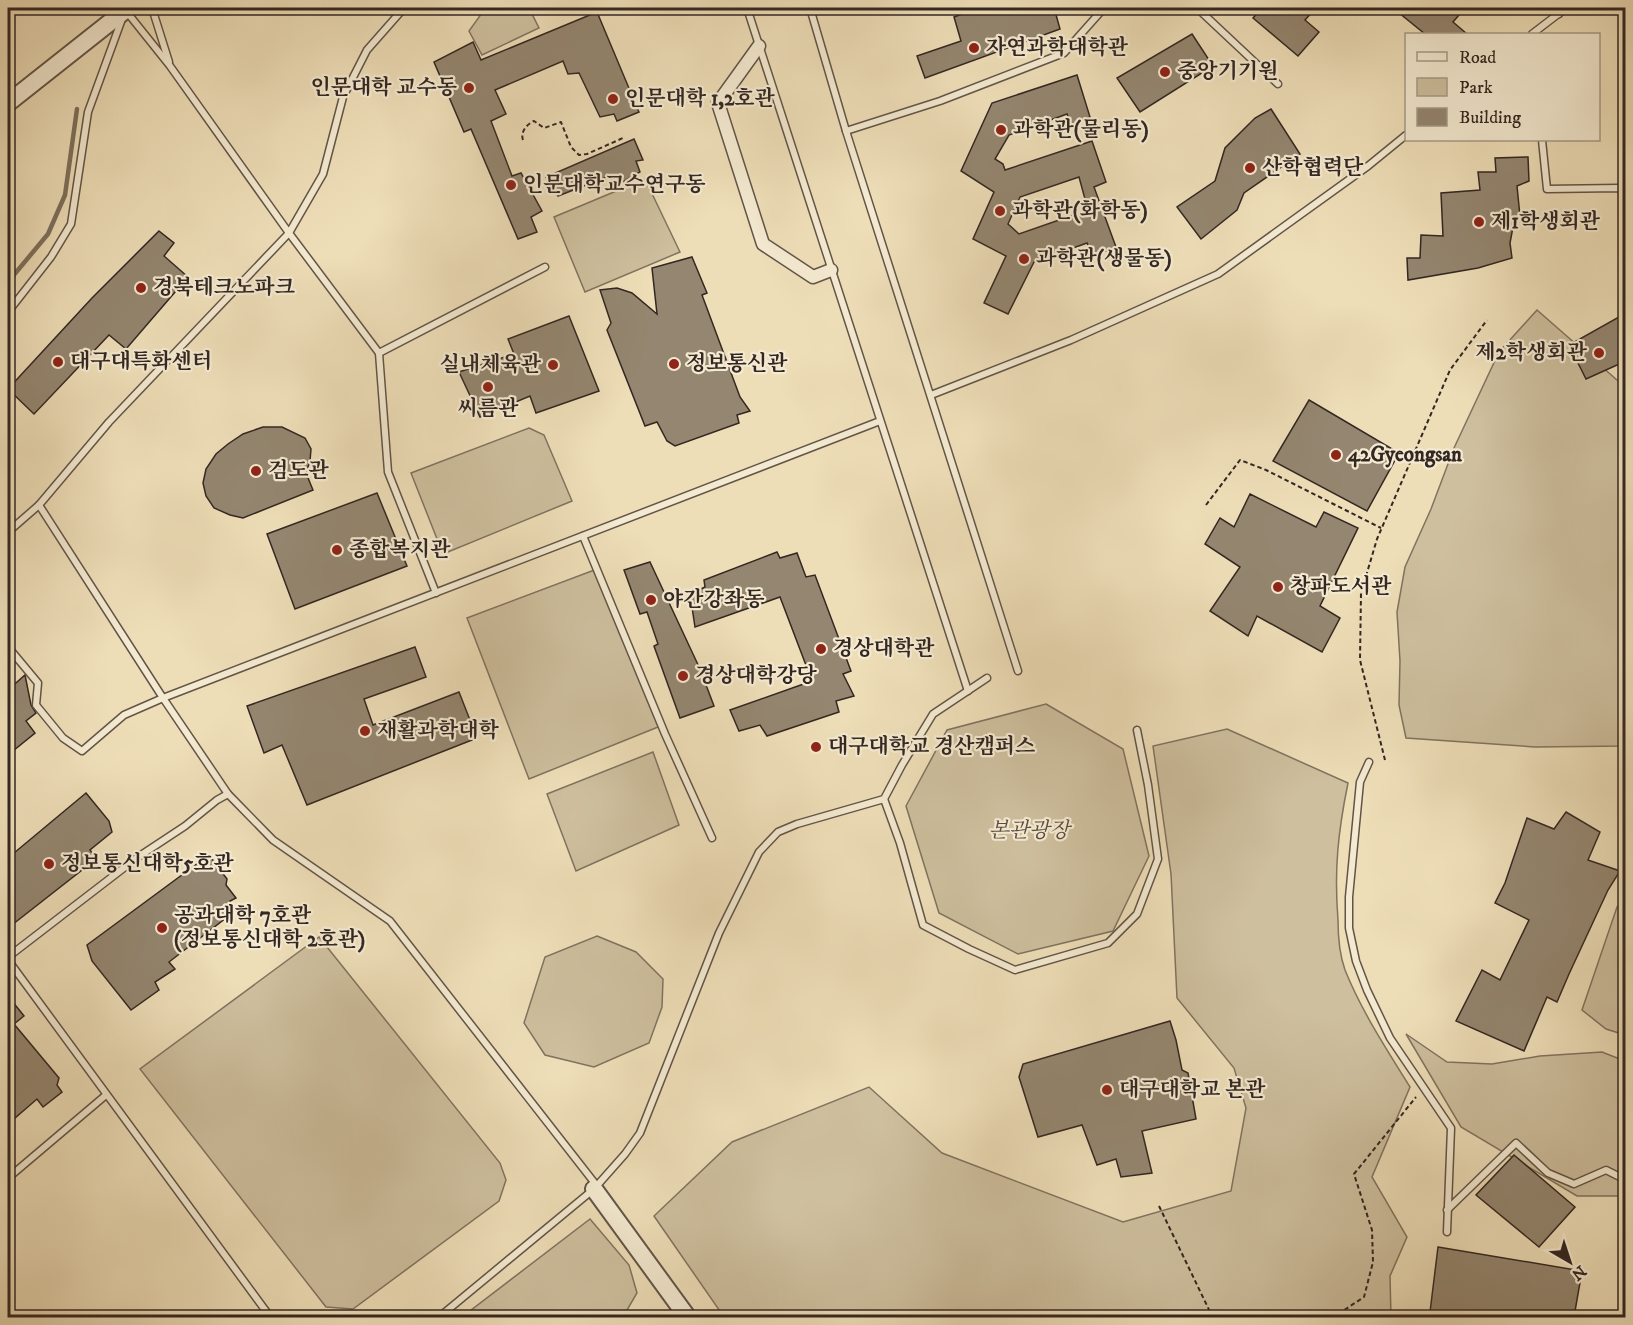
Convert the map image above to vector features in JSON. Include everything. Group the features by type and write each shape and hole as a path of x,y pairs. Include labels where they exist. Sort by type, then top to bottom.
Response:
{"street":[{"path":"8,103 125,8"},
{"path":"759,46 718,103 763,244 813,277 831,270"},
{"path":"596,1188 688,1317"}],"lane":[{"path":"125,8 170,66 289,233 379,353 388,472 436,593"},
{"path":"8,312 51,257 71,224 88,112 125,8"},
{"path":"152,8 170,66"},
{"path":"8,532 39,505 109,422 289,233 322,174 343,97 367,50 404,8"},
{"path":"747,8 968,691"},
{"path":"810,8 846,131 1018,671"},
{"path":"846,131 940,101 1064,53 1104,8"},
{"path":"1197,8 1278,84"},
{"path":"1551,8 1559,14"},
{"path":"1533,33 1566,8"},
{"path":"931,395 1071,340 1218,274 1405,137"},
{"path":"1542,141 1547,189 1619,188 1626,190"},
{"path":"379,353 545,267"},
{"path":"8,647 38,683 36,705 63,738 82,752 124,715 164,698 880,421"},
{"path":"39,505 228,794 273,840 390,921 596,1188"},
{"path":"583,536 665,734 712,838"},
{"path":"438,1317 596,1188 626,1154 640,1133 718,933 759,852 778,832 797,824 884,799 933,714 987,678"},
{"path":"884,799 900,843 923,925 1015,970 1108,943 1137,914 1158,859 1148,785 1137,730"},
{"path":"1369,762 1360,782 1349,897 1349,928 1356,961 1390,1038 1450,1128 1447,1232"},
{"path":"228,794 138,857 8,958 106,1095 271,1317"},
{"path":"8,1178 106,1095"},
{"path":"1448,1210 1516,1143 1548,1173 1574,1184 1606,1170 1626,1180"}],"path":[{"path":"523,140 523,131 529,123 534,121 544,128 561,122 571,147 579,155 587,154 623,138"},
{"path":"1385,760 1360,660 1361,593 1382,528 1450,370 1487,320"},
{"path":"1206,505 1240,460 1266,470 1382,528"},
{"path":"1332,1317 1364,1297 1372,1262 1372,1230 1354,1174 1424,1088"},
{"path":"1159,1206 1213,1317"}],"green space":[{"path":"484,8 529,8 539,28 482,55 469,31"},
{"path":"645,179 680,252 585,292 554,217"},
{"path":"1537,310 1625,387 1625,746 1535,747 1406,738 1399,705 1400,661 1397,612 1405,567 1431,509 1454,448 1499,352"},
{"path":"529,428 544,435 572,501 443,554 411,473"},
{"path":"597,569 663,725 529,779 467,618"},
{"name":"본관광장","path":"1046,704 1123,749 1149,856 1113,931 1018,954 939,913 906,806 947,730"},
{"path":"1227,729 1348,783 1339,835 1337,868 1338,933 1342,959 1367,1016 1410,1087 1372,1177 1407,1237 1390,1276 1391,1317 724,1317 654,1216 732,1142 869,1087 942,1153 1123,1222 1231,1191 1246,1108 1234,1068 1177,998 1171,874 1153,746"},
{"path":"653,752 679,825 576,871 547,794"},
{"path":"1625,896 1625,1035 1606,1029 1582,1010 1617,907"},
{"path":"597,936 636,952 663,979 662,1007 649,1043 594,1067 545,1055 524,1023 545,957"},
{"path":"319,937 500,1163 506,1180 499,1201 353,1309 326,1307 140,1069"},
{"path":"1406,1034 1447,1062 1492,1064 1540,1056 1602,1052 1625,1061 1625,1205 1618,1196 1577,1196 1461,1127"},
{"path":"590,1219 629,1265 637,1293 623,1317 462,1317"}],"building":[{"name":"자연과학대학관","path":"978,8 982,13 997,8 1048,8 1050,14 1055,11 1060,29 925,78 917,56 961,41 954,17"},
{"path":"1262,8 1316,8 1305,20 1319,32 1298,56 1253,18"},
{"path":"1393,8 1465,8 1453,22 1466,33 1424,33"},
{"path":"597,12 639,112 617,121 614,114 600,117 579,73 568,74 563,61 495,90 506,114 491,121 512,176 521,173 542,211 531,217 537,232 518,239 471,129 464,132 434,62 473,42 481,60"},
{"name":"중앙기기원","path":"1192,34 1213,66 1140,112 1117,78"},
{"path":"1077,75 1090,117 1071,125 1067,114 1009,135 995,159 1003,164 1005,170 1092,141 1106,182 1094,187 1116,247 1093,256 1087,243 1034,262 1008,314 984,303 1006,256 973,239 994,192 961,171 992,103","holes":["1079,177 1088,210 1019,234 1008,224 1020,197"]},
{"name":"산학협력단","path":"1271,109 1300,154 1244,193 1237,210 1201,239 1177,207 1215,181 1225,148 1255,118"},
{"path":"634,139 643,160 636,161 640,172 614,187 609,176 558,196 546,177"},
{"name":"제1학생회관","path":"1528,157 1529,181 1517,186 1520,216 1513,227 1510,243 1512,258 1478,268 1408,280 1407,258 1420,258 1421,235 1443,236 1441,193 1480,190 1478,172 1496,172 1495,158"},
{"path":"159,231 174,243 164,256 188,277 126,349 109,335 34,414 8,389 92,298"},
{"name":"정보통신관","path":"692,257 707,293 702,295 740,397 750,411 737,415 739,423 675,446 667,441 657,422 645,426 607,330 611,323 600,290 617,288 632,293 657,314 652,268"},
{"name":"제2학생회관","path":"1626,313 1626,361 1586,379 1569,345"},
{"name":"실내체육관","path":"569,316 599,391 536,413 530,396 480,417 459,372 514,354 508,339"},
{"path":"1309,400 1399,453 1367,511 1273,461"},
{"name":"검도관","path":"263,427 282,427 305,438 311,449 306,473 313,490 243,518 214,508 206,496 203,483 206,469 216,454 228,444 243,434"},
{"name":"종합복지관","path":"377,493 407,566 295,609 267,534"},
{"name":"창파도서관","path":"1250,494 1316,527 1324,512 1358,528 1320,606 1340,618 1322,652 1257,616 1248,636 1210,611 1240,567 1205,544 1220,518 1234,527"},
{"name":"경상대학관","path":"777,552 780,558 797,553 806,577 815,575 851,671 843,674 854,696 836,701 839,712 767,736 760,725 739,731 730,710 812,681 780,597 695,627 690,594 705,587 704,580"},
{"path":"650,562 700,669 714,706 680,718 654,646 658,644 647,612 640,614 624,570"},
{"name":"재활과학대학","path":"415,647 426,677 364,699 373,725 459,692 477,738 307,805 282,745 264,753 247,706"},
{"path":"25,675 31,705 36,713 26,721 35,733 8,755 8,690"},
{"name":"정보통신대학5호관","path":"86,793 109,821 112,832 90,850 96,859 8,928 8,858"},
{"path":"1566,812 1600,832 1588,860 1620,871 1608,890 1557,1002 1547,997 1524,1051 1456,1021 1482,970 1500,980 1529,920 1495,903 1505,883 1527,818 1554,829"},
{"name":"공과대학 7호관 (정보통신대학 2호관)","path":"209,855 227,879 226,885 236,898 230,901 235,911 169,962 175,969 155,982 159,990 131,1010 92,961 87,945"},
{"path":"8,996 24,1016 14,1024 59,1078 57,1085 62,1092 43,1107 37,1099 8,1124"},
{"name":"대구대학교 본관","path":"1170,1021 1182,1070 1188,1073 1196,1119 1142,1131 1152,1173 1121,1177 1116,1159 1097,1165 1082,1125 1038,1137 1019,1077 1023,1064"},
{"path":"1514,1155 1575,1207 1539,1247 1476,1195"},
{"path":"1438,1247 1582,1271 1574,1317 1461,1317 1430,1312"}],"waterway":[{"path":"8,282 48,234 65,195 77,109"}],"place":[{"name":"자연과학대학관","path":"974,48"},
{"name":"중앙기기원","path":"1165,72"},
{"name":"인문대학 교수동","path":"469,88"},
{"name":"인문대학 1,2호관","path":"613,99"},
{"name":"과학관(물리동)","path":"1001,130"},
{"name":"산학협력단","path":"1250,168"},
{"name":"인문대학교수연구동","path":"511,185"},
{"name":"과학관(화학동)","path":"1000,211"},
{"name":"제1학생회관","path":"1479,222"},
{"name":"과학관(생물동)","path":"1024,259"},
{"name":"경북테크노파크","path":"141,288"},
{"name":"제2학생회관","path":"1599,353"},
{"name":"대구대특화센터","path":"58,362"},
{"name":"정보통신관","path":"674,364"},
{"name":"실내체육관","path":"553,365"},
{"name":"씨름관","path":"488,387"},
{"name":"42Gyeongsan","path":"1336,455"},
{"name":"검도관","path":"256,471"},
{"name":"종합복지관","path":"337,550"},
{"name":"창파도서관","path":"1278,587"},
{"name":"야간강좌동","path":"651,600"},
{"name":"경상대학관","path":"821,649"},
{"name":"경상대학강당","path":"683,676"},
{"name":"재활과학대학","path":"365,731"},
{"name":"대구대학교 경산캠퍼스","path":"816,747"},
{"name":"정보통신대학5호관","path":"49,864"},
{"name":"공과대학 7호관 (정보통신대학 2호관)","path":"162,928"},
{"name":"대구대학교 본관","path":"1107,1090"}]}
